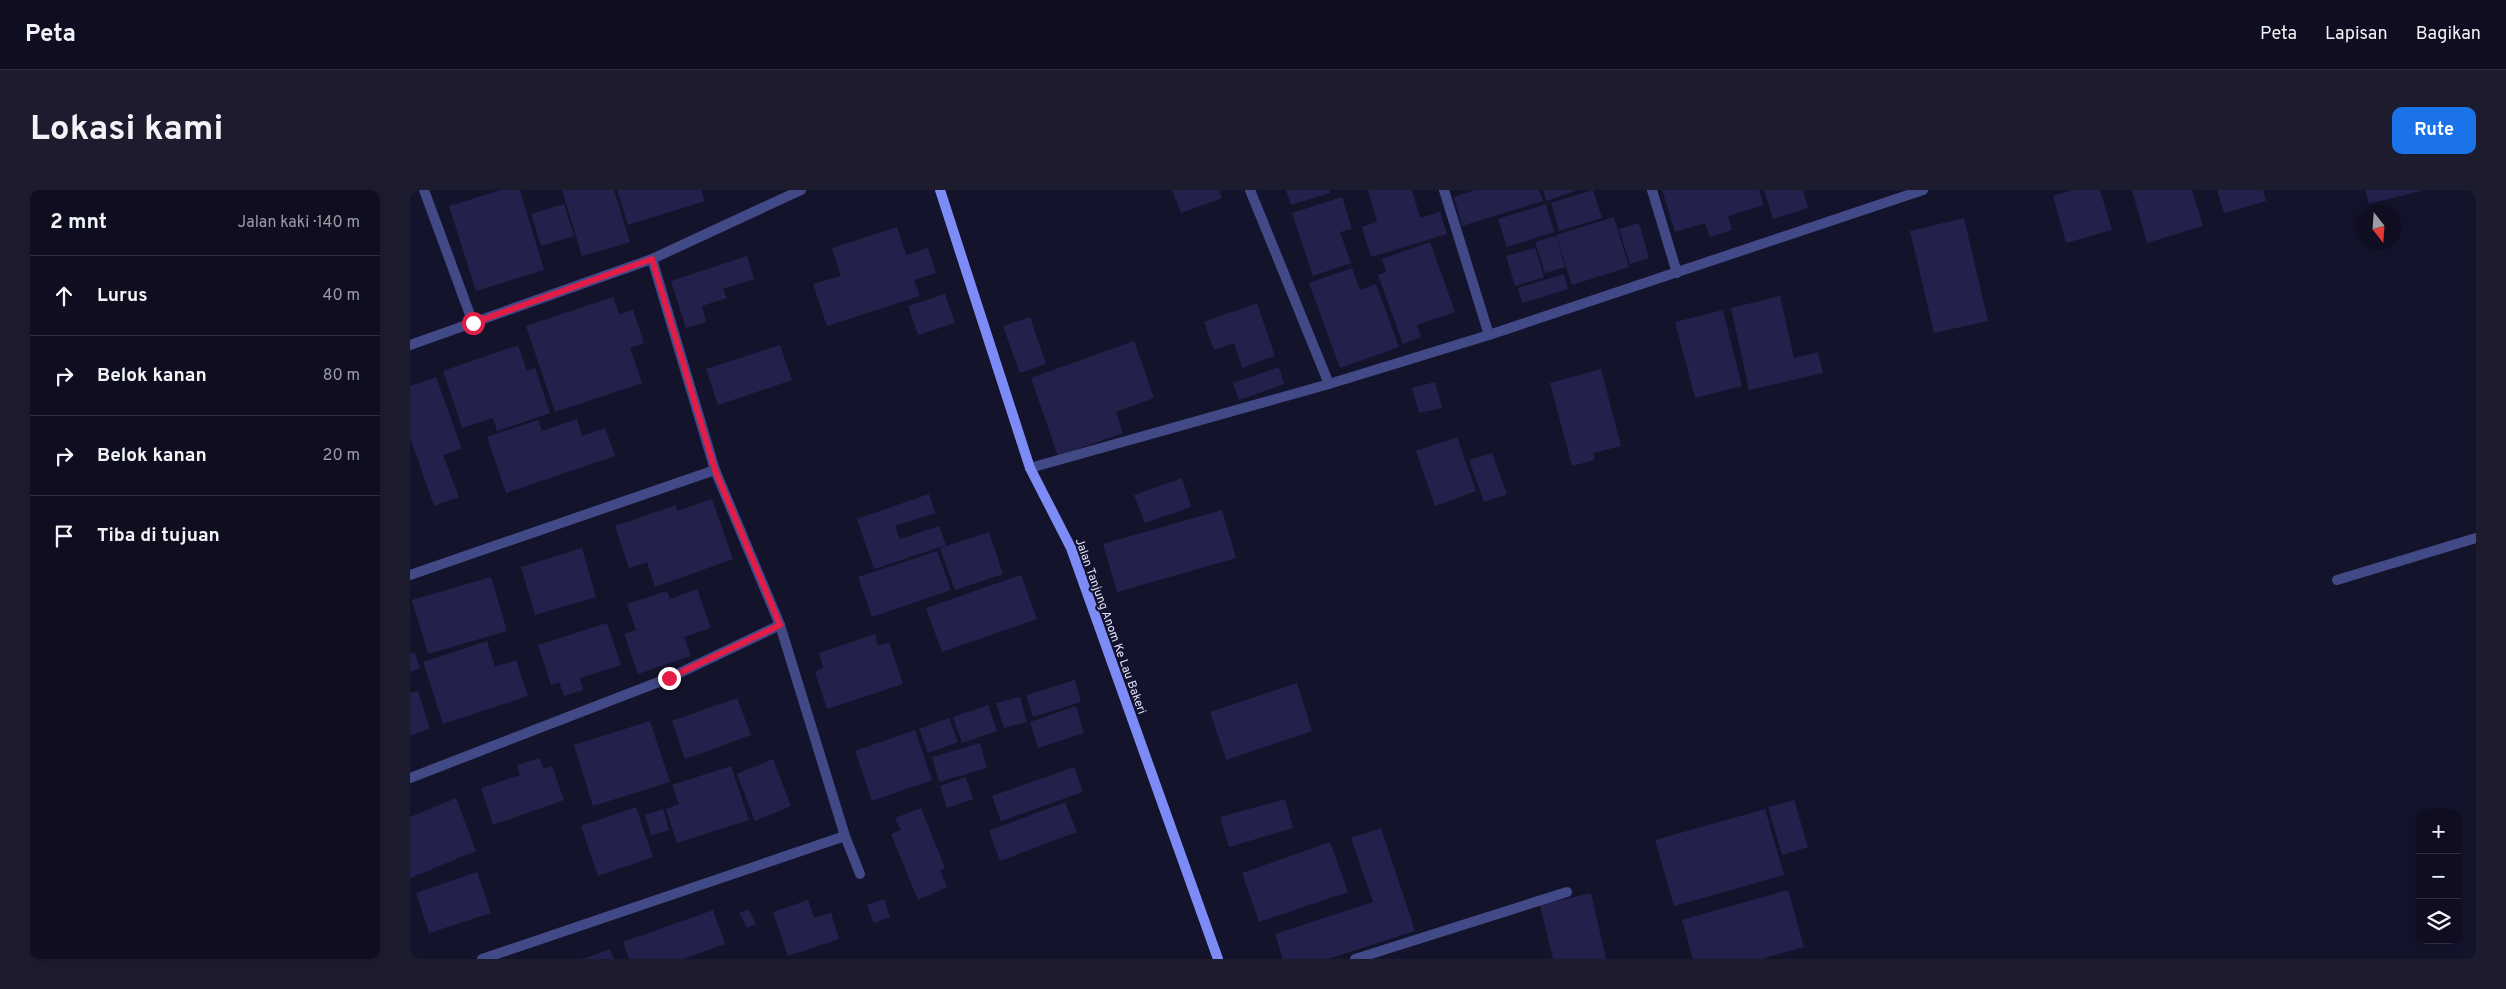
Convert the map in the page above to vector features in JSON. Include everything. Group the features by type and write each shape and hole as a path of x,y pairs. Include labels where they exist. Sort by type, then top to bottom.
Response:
{"main road":[{"name":"Jalan Tanjung Anom Ke Lau Bakeri","path":"940,190 1030,468 1071,548 1218,959"}],"street":[{"path":"424,190 473,323"},
{"path":"410,345 652,259 801,190"},
{"path":"1250,190 1328,384"},
{"path":"1444,190 1489,335"},
{"path":"1652,190 1677,273"},
{"path":"1030,468 1328,384 1489,335 1923,190"},
{"path":"652,259 715,470 780,625 844,836 860,874"},
{"path":"410,575 715,470"},
{"path":"2338,580 2476,538"},
{"path":"410,778 669,678 780,625"},
{"path":"482,959 844,836"},
{"path":"1355,959 1567,892"}],"building":[{"path":"501,190 520,190 544,270 476,291 449,206"},
{"path":"562,190 614,190 630,242 582,256"},
{"path":"617,190 701,190 705,201 628,225"},
{"path":"1172,190 1219,190 1222,198 1181,213"},
{"path":"1286,190 1329,190 1330,193 1291,205"},
{"path":"1368,190 1412,190 1420,218 1440,212 1447,234 1371,257 1362,227 1377,222"},
{"path":"1475,190 1539,190 1543,201 1462,226 1454,197"},
{"path":"1543,190 1578,190 1546,201"},
{"path":"1593,190 1602,218 1559,231 1551,203"},
{"path":"1662,190 1759,190 1764,205 1728,216 1732,230 1710,237 1705,223 1675,232"},
{"path":"1764,190 1803,190 1808,208 1773,219"},
{"path":"2073,190 2100,190 2112,230 2066,243 2053,196"},
{"path":"2132,190 2192,190 2203,226 2147,243"},
{"path":"2217,190 2263,190 2266,201 2224,213"},
{"path":"2365,190 2421,190 2421,191 2369,204"},
{"path":"1342,197 1352,229 1340,232 1351,263 1313,276 1292,213"},
{"path":"564,204 574,236 541,246 531,214"},
{"path":"1546,204 1554,232 1507,247 1498,219"},
{"path":"1614,217 1629,267 1572,285 1556,235"},
{"path":"1964,218 1988,321 1934,333 1910,231"},
{"path":"1639,223 1649,258 1630,264 1619,229"},
{"path":"897,227 906,255 928,248 936,273 914,280 920,296 827,326 813,284 841,276 832,248"},
{"path":"1556,236 1565,267 1545,273 1535,242"},
{"path":"1430,242 1455,312 1417,325 1421,337 1403,344 1378,275 1386,272 1382,259"},
{"path":"1535,248 1544,277 1515,286 1506,256"},
{"path":"747,256 754,279 723,289 727,298 702,306 706,322 686,328 671,281"},
{"path":"1352,268 1360,290 1376,284 1399,347 1340,368 1309,283"},
{"path":"1564,274 1568,289 1522,303 1518,288"},
{"path":"945,294 955,323 918,335 908,306"},
{"path":"1780,296 1794,358 1818,352 1823,373 1749,390 1731,308"},
{"path":"613,297 619,314 633,310 644,343 630,348 642,383 555,412 526,326"},
{"path":"1257,303 1275,356 1242,368 1234,343 1214,350 1204,322"},
{"path":"1723,310 1742,386 1695,398 1675,322"},
{"path":"1030,317 1046,364 1020,373 1003,326"},
{"path":"1134,341 1154,398 1116,412 1123,433 1058,456 1031,378"},
{"path":"518,345 527,371 535,368 550,413 497,431 493,418 462,428 443,371"},
{"path":"780,345 792,380 718,405 706,369"},
{"path":"1279,367 1284,384 1239,400 1233,383"},
{"path":"1601,369 1621,446 1593,453 1595,460 1572,466 1550,383"},
{"path":"436,377 462,449 443,455 459,497 434,506 410,437 410,386"},
{"path":"1435,382 1442,408 1419,413 1412,388"},
{"path":"577,419 582,436 605,428 615,456 506,493 487,437 538,420 542,431"},
{"path":"1457,437 1476,491 1435,506 1416,451"},
{"path":"1492,453 1507,494 1484,502 1469,460"},
{"path":"1182,478 1191,507 1145,523 1134,495"},
{"path":"929,494 935,513 895,526 900,539 939,526 946,545 874,569 857,519"},
{"path":"712,499 733,559 655,587 647,562 629,568 615,526 676,505 677,511"},
{"path":"1222,510 1236,558 1117,592 1103,544"},
{"path":"989,532 1003,574 955,590 940,548"},
{"path":"582,548 596,597 535,615 521,567"},
{"path":"937,551 951,590 872,617 858,577"},
{"path":"1021,575 1037,619 942,652 926,608"},
{"path":"491,577 507,631 428,654 412,600"},
{"path":"697,589 711,628 684,637 691,656 638,674 624,634 636,630 627,604 667,591 670,599"},
{"path":"607,623 621,665 580,678 583,690 564,696 559,682 551,685 538,645"},
{"path":"875,634 878,646 889,642 903,684 827,709 815,672 823,668 819,653"},
{"path":"487,641 495,667 516,660 528,696 443,724 423,662"},
{"path":"415,653 420,668 410,672 410,654"},
{"path":"1075,680 1081,702 1033,717 1026,695"},
{"path":"1297,683 1312,731 1226,760 1210,712"},
{"path":"418,691 430,729 410,735 410,693"},
{"path":"1020,697 1027,722 1004,728 996,703"},
{"path":"737,698 751,735 685,759 672,721"},
{"path":"988,705 997,731 962,743 953,717"},
{"path":"1076,706 1084,733 1038,748 1030,722"},
{"path":"949,718 958,742 928,753 919,729"},
{"path":"650,721 670,782 593,806 574,745"},
{"path":"915,730 932,780 872,801 855,751"},
{"path":"980,743 987,768 939,782 932,757"},
{"path":"539,758 544,769 552,766 564,800 493,825 481,788 520,775 517,765"},
{"path":"773,759 791,806 755,821 737,774"},
{"path":"731,766 749,820 677,843 666,809 679,804 672,785"},
{"path":"1074,767 1083,792 1001,821 992,796"},
{"path":"966,777 973,799 947,808 940,786"},
{"path":"456,798 476,851 410,878 410,817"},
{"path":"1285,799 1293,828 1229,847 1220,817"},
{"path":"1794,800 1808,847 1782,855 1768,807"},
{"path":"1065,802 1077,832 1000,861 989,831"},
{"path":"636,807 653,857 598,876 581,826"},
{"path":"921,808 945,868 940,870 947,887 918,900 891,834 901,830 895,818"},
{"path":"663,809 669,830 651,835 645,815"},
{"path":"1765,809 1784,875 1674,906 1655,840"},
{"path":"1381,828 1415,931 1328,959 1283,959 1275,934 1373,902 1351,838"},
{"path":"1330,842 1348,892 1259,922 1242,873"},
{"path":"477,872 491,913 429,933 416,893"},
{"path":"1788,890 1804,947 1761,959 1693,959 1682,920"},
{"path":"1591,893 1606,959 1553,959 1540,905"},
{"path":"884,899 890,917 874,923 867,905"},
{"path":"808,900 814,918 831,913 839,939 788,956 773,912"},
{"path":"749,909 756,924 747,928 739,913"},
{"path":"713,910 725,944 683,959 629,959 623,942"},
{"path":"610,949 614,959 583,959"}],"route":[{"path":"473,323 652,259 715,470 780,625 669,678"}]}
